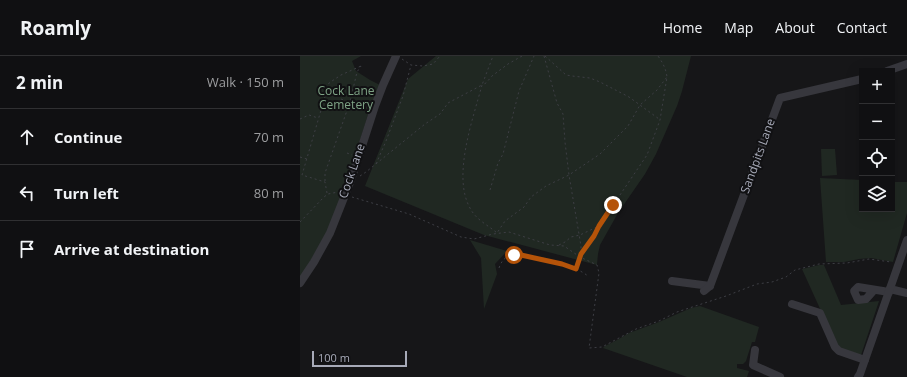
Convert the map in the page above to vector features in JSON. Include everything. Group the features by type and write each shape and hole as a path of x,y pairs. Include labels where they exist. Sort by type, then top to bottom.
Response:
{"street":[{"name":"Cock Lane","path":"300,283 314,262 330,233 351,180 375,106 397,56"},
{"path":"895,68 907,64"},
{"name":"Sandpits Lane","path":"672,281 707,289 780,98 859,81"},
{"path":"858,377 907,240"},
{"path":"874,290 890,290 907,293"},
{"path":"792,304 820,313 835,347 839,351 865,360"},
{"path":"755,350 753,365 780,377"}],"path":[{"path":"397,56 411,65 422,66 433,64 440,56"},
{"path":"493,56 482,85 466,145 463,170 464,193 470,209 484,224 497,233 504,221 524,207 531,197 546,186 569,175 600,154 628,126 640,105 657,90 667,78"},
{"path":"351,180 366,172 425,124 440,114 448,103 486,83 492,76 508,64 522,56"},
{"path":"490,190 498,164 503,154 519,91 534,56"},
{"path":"544,56 566,74 590,78 629,97 660,120"},
{"path":"544,56 557,103 564,114 565,142 569,175 580,235 581,254"},
{"path":"576,269 581,254 647,155 660,120 667,78 664,64 658,56"},
{"path":"375,165 403,96 411,65"},
{"path":"325,182 301,174 307,160 329,84 341,75 361,66 357,72 350,102 325,173 325,182 328,194"},
{"path":"341,99 350,102"},
{"path":"300,119 309,115 319,118"},
{"path":"300,157 307,160"},
{"path":"300,222 324,197 328,194 339,192"},
{"path":"348,196 409,214 461,237 474,239 493,234"},
{"path":"557,246 571,237 580,235 599,226"},
{"path":"500,268 501,262 505,258 521,255 562,264 576,269 588,276"}],"green space":[{"name":"Cock Lane Cemetery","path":"300,56 361,56 352,61 356,71 380,85 367,118 337,213 300,280"},
{"path":"436,56 691,56 677,106 656,154 645,174 618,213 600,245 597,265 484,235 365,186 408,79"},
{"path":"821,149 835,149 837,175 822,176"},
{"path":"820,178 859,180 859,212 895,212 895,182 907,182 907,213 893,262 871,258 844,262 826,262"},
{"path":"470,240 507,251 495,264 497,274 484,309 481,258"},
{"path":"824,265 841,305 879,301 861,355 858,356 837,346 802,269"},
{"path":"700,306 759,327 755,342 752,342 746,361 743,364 737,364 737,368 749,371 747,377 687,377 603,348 629,333 691,308"}],"route":[{"path":"514,255 521,255 562,264 576,269 581,254 613,205"}]}
